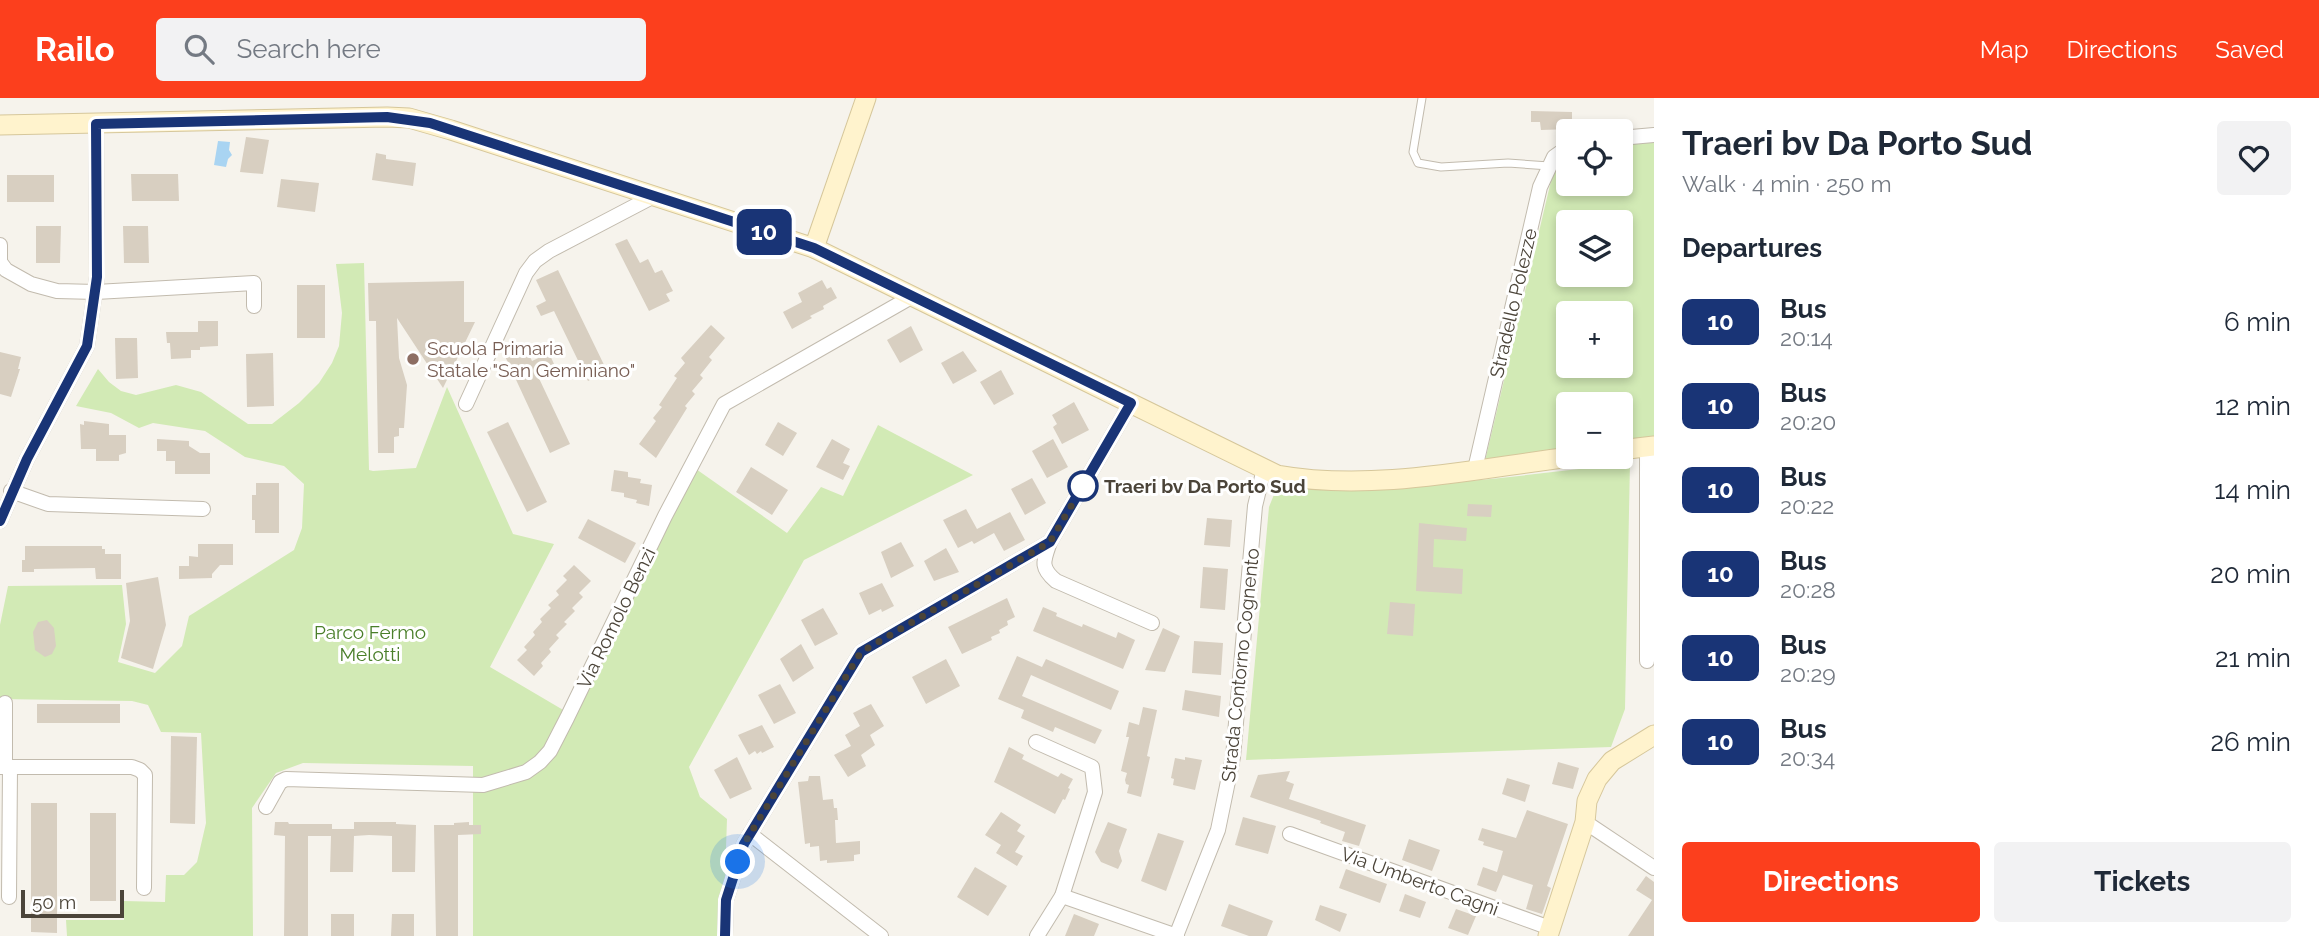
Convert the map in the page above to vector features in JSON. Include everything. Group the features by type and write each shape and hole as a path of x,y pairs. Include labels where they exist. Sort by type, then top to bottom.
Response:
{"street":[{"path":"814,248 866,98"},
{"path":"0,125 409,118 814,248 1264,469 1289,477 1329,481 1410,477 1556,459"},
{"path":"0,521 11,491 87,346 96,292 96,124"},
{"path":"1633,137 1654,135"},
{"name":"Stradello Polezze","path":"1475,469 1540,187 1556,156"},
{"path":"467,404 520,285 535,261 654,196"},
{"path":"0,245 0,262 6,270 31,284 57,291 96,292 254,283 254,306"},
{"name":"Via Romolo Benzi","path":"266,807 280,782 286,779 483,785 526,772 540,762 550,751 567,718 665,516 724,404 913,296"},
{"path":"1131,403 1050,542 1044,560 1046,573 1056,581 1152,623"},
{"path":"1633,449 1651,447 1647,661"},
{"name":"Strada Contorno Cognento","path":"1062,896 1176,936 1218,831 1227,794 1233,757 1255,506 1264,469"},
{"path":"11,491 48,504 203,509"},
{"path":"725,936 726,900 744,844 861,652 1050,542"},
{"path":"5,703 9,897"},
{"path":"1549,932 1585,822 1587,801 1597,779 1612,761 1654,735"},
{"path":"1036,742 1092,767 1096,792 1062,896 1037,936"},
{"path":"5,767 132,767 140,770 145,775 144,888"},
{"path":"1585,822 1654,869"},
{"path":"750,834 881,936"},
{"name":"Via Umberto Cagni","path":"1290,834 1549,932"}],"lane":[{"path":"1422,98 1413,144 1413,157 1418,163 1441,167 1508,163 1549,166"}],"green space":[{"path":"1654,141 1654,436 1633,439 1633,392 1556,392 1556,451 1485,461 1556,166 1556,196 1633,196 1633,144"},
{"name":"Parco Fermo Melotti","path":"364,263 369,470 416,468 447,387 513,534 554,544 490,667 570,714 696,469 787,533 821,487 843,496 878,425 973,475 804,560 689,767 700,797 727,819 723,936 473,936 473,766 303,763 276,773 252,808 253,936 67,936 66,920 124,920 124,901 165,902 166,875 184,875 197,862 206,823 201,733 161,732 148,705 132,701 0,699 0,625 8,586 122,585 126,624 118,662 155,673 182,646 189,616 294,550 302,528 304,484 284,466 245,457 205,431 153,423 139,428 111,413 76,406 98,369 121,391 136,395 176,385 201,392 248,424 272,424 319,383 339,346 342,313 336,264"},
{"path":"1578,469 1630,469 1625,709 1611,747 1246,760 1269,507 1275,492 1283,484 1329,489 1375,488"}],"water":[{"path":"218,141 230,142 229,150 232,155 226,167 214,165"}],"building":[{"path":"1531,111 1572,112 1572,119 1556,119 1556,130 1541,130 1540,122 1531,122"},
{"path":"246,137 269,140 263,174 240,172"},
{"path":"376,153 386,155 386,159 416,163 413,186 372,180"},
{"path":"131,174 178,174 179,201 132,201"},
{"path":"7,175 54,175 54,202 7,202"},
{"path":"281,179 319,183 315,212 277,207"},
{"path":"36,226 61,226 60,263 36,263"},
{"path":"123,226 148,226 149,263 124,263"},
{"path":"627,239 640,263 648,259 655,273 662,270 673,291 666,294 670,301 649,311 615,244"},
{"path":"558,270 607,371 588,381 554,311 541,316 536,306 546,301 536,280"},
{"path":"822,280 827,289 831,287 837,298 810,316 812,318 792,329 783,312 802,302 798,293"},
{"path":"464,281 464,322 475,322 443,388 397,318 399,358 407,385 404,428 399,428 399,436 394,437 394,453 378,453 376,321 369,321 368,283"},
{"path":"297,285 325,285 325,338 297,338"},
{"path":"198,321 218,321 218,346 191,350 191,358 171,359 166,332 198,332"},
{"path":"711,325 725,338 709,357 712,360 700,375 703,378 692,391 695,394 685,406 687,408 656,458 639,444 656,421 653,418 662,407 659,405 677,378 674,376 685,363 681,358"},
{"path":"911,326 923,350 900,363 887,340"},
{"path":"115,338 137,338 138,378 116,379"},
{"path":"524,344 532,361 549,353 554,364 536,372 570,444 550,453 504,354"},
{"path":"963,351 977,371 953,384 941,363"},
{"path":"0,352 21,357 11,397 0,394"},
{"path":"273,353 274,406 247,407 246,354"},
{"path":"1001,370 1014,394 994,405 980,382"},
{"path":"1074,402 1089,430 1062,444 1053,427 1057,424 1052,415"},
{"path":"84,421 109,424 109,435 126,435 126,453 119,455 119,461 96,461 96,449 81,449 80,424 84,425"},
{"path":"508,422 547,502 527,512 487,432"},
{"path":"778,422 797,433 783,456 765,445"},
{"path":"157,439 189,441 189,446 200,453 210,453 210,474 175,474 175,461 166,461 166,451 157,451"},
{"path":"832,439 850,449 843,463 850,466 843,480 816,467"},
{"path":"1053,439 1068,467 1047,478 1032,451"},
{"path":"751,467 788,490 772,515 736,492"},
{"path":"614,470 628,472 628,477 641,479 640,483 652,485 649,506 624,497 624,493 611,491"},
{"path":"1032,478 1046,503 1025,515 1011,489"},
{"path":"256,483 279,483 279,533 255,533 252,495 256,495"},
{"path":"1468,504 1492,505 1491,517 1467,516"},
{"path":"966,509 977,529 1010,512 1025,540 1004,551 994,533 974,544 972,541 958,548 943,520"},
{"path":"1207,518 1232,520 1230,547 1204,545"},
{"path":"588,519 636,543 625,563 578,538"},
{"path":"1419,523 1467,528 1466,541 1434,539 1433,567 1463,569 1462,594 1416,591"},
{"path":"901,542 914,566 891,578 881,552"},
{"path":"198,544 233,544 233,565 220,565 212,578 179,579 179,566 189,566 189,556 198,557"},
{"path":"25,546 102,546 105,554 121,554 121,579 96,579 95,568 34,569 34,572 22,572"},
{"path":"946,548 959,572 934,581 924,561"},
{"path":"574,565 591,581 579,593 583,597 572,608 575,611 564,622 567,624 556,635 559,638 549,649 551,652 534,676 517,660 527,650 524,647 535,635 533,632 542,622 540,619 551,608 548,605 559,595 556,591 567,580 563,576"},
{"path":"1203,567 1228,569 1225,610 1200,608"},
{"path":"158,577 166,625 153,669 121,658 130,621 126,583"},
{"path":"882,583 894,606 869,615 859,593"},
{"path":"1007,598 1015,617 1007,621 1008,625 999,630 1000,633 991,637 992,640 962,654 948,627"},
{"path":"1390,602 1415,604 1413,636 1387,634"},
{"path":"1043,607 1082,627 1083,624 1116,638 1118,632 1135,640 1123,669 1033,631"},
{"path":"823,608 838,634 815,646 801,620"},
{"path":"47,620 54,628 56,646 52,654 45,657 35,650 33,632 38,622"},
{"path":"1163,628 1180,636 1165,672 1145,670"},
{"path":"1194,641 1223,643 1221,675 1192,673"},
{"path":"801,644 814,668 793,682 780,659"},
{"path":"1017,656 1042,667 1046,659 1119,691 1111,710 1031,675 1022,696 1102,730 1095,744 1055,727 1053,732 1021,718 1024,710 998,699"},
{"path":"946,659 960,686 926,704 912,677"},
{"path":"780,684 796,713 774,724 758,695"},
{"path":"1185,690 1221,696 1219,717 1182,710"},
{"path":"37,704 120,704 120,723 37,723"},
{"path":"871,704 884,726 870,735 875,745 861,755 866,766 848,777 834,755 851,746 845,735 860,726 853,713"},
{"path":"1143,707 1157,710 1141,797 1127,793 1127,773 1121,771 1129,737 1126,737 1129,722 1139,725"},
{"path":"762,725 774,747 749,755 738,735"},
{"path":"171,736 197,737 195,824 170,823"},
{"path":"1009,747 1024,755 1022,759 1058,777 1061,773 1073,779 1065,800 1063,799 1055,814 994,782"},
{"path":"737,757 752,789 730,799 714,770"},
{"path":"1185,757 1202,760 1195,790 1173,785 1174,779 1171,778 1175,758 1185,760"},
{"path":"1558,762 1579,768 1573,789 1552,784"},
{"path":"1290,771 1286,781 1294,784 1289,799 1366,825 1359,846 1342,841 1345,832 1320,823 1321,821 1250,797 1258,775"},
{"path":"809,776 820,776 823,800 833,799 834,808 837,808 836,843 860,841 860,854 854,855 854,861 820,861 819,846 810,847 810,843 805,844 798,782 808,781"},
{"path":"1507,778 1530,785 1525,802 1502,794"},
{"path":"31,803 57,803 57,933 31,932"},
{"path":"1527,810 1568,824 1547,886 1551,888 1542,914 1526,909 1533,885 1503,875 1496,892 1477,885 1483,867 1497,872 1503,851 1483,845 1484,842 1478,840 1482,828 1516,838"},
{"path":"1001,812 1021,825 1017,831 1025,836 1015,852 1023,856 1017,866 996,853 1001,845 985,835"},
{"path":"90,813 116,813 116,901 90,901"},
{"path":"1243,817 1276,826 1268,854 1235,845"},
{"path":"275,822 332,824 332,829 354,829 354,822 416,825 415,872 392,872 392,836 369,835 354,836 353,872 330,872 331,836 308,836 308,936 284,936 285,836 274,835"},
{"path":"469,822 469,825 481,825 481,834 458,835 458,936 436,936 434,825"},
{"path":"1108,822 1127,829 1119,851 1122,861 1118,869 1101,862 1095,852"},
{"path":"1158,833 1184,841 1166,891 1141,881"},
{"path":"1409,839 1440,850 1432,871 1402,860"},
{"path":"975,867 1007,886 988,916 957,897"},
{"path":"1346,869 1387,884 1380,903 1339,888"},
{"path":"1646,876 1654,882 1654,936 1628,936 1652,900 1636,890"},
{"path":"1405,894 1426,902 1420,918 1399,911"},
{"path":"1229,904 1273,921 1267,936 1249,936 1221,926"},
{"path":"1320,905 1347,914 1340,932 1315,920"},
{"path":"1456,909 1476,916 1468,935 1448,928"},
{"path":"331,914 354,914 354,936 331,936"},
{"path":"392,914 414,914 414,936 391,936"},
{"path":"1074,914 1099,924 1094,936 1065,936"}],"bus line":[{"name":"10","path":"0,521 11,491 87,346 97,277 96,124 387,117 430,123 814,248 1131,403 1050,542 861,652 744,844 726,900 725,936"}],"place":[{"name":"Scuola Primaria Statale \"San Geminiano\"","path":"413,359"},
{"name":"Traeri bv Da Porto Sud","path":"1083,486"}],"route":[{"path":"738,862 744,844 861,652 1050,542 1083,486"}]}
